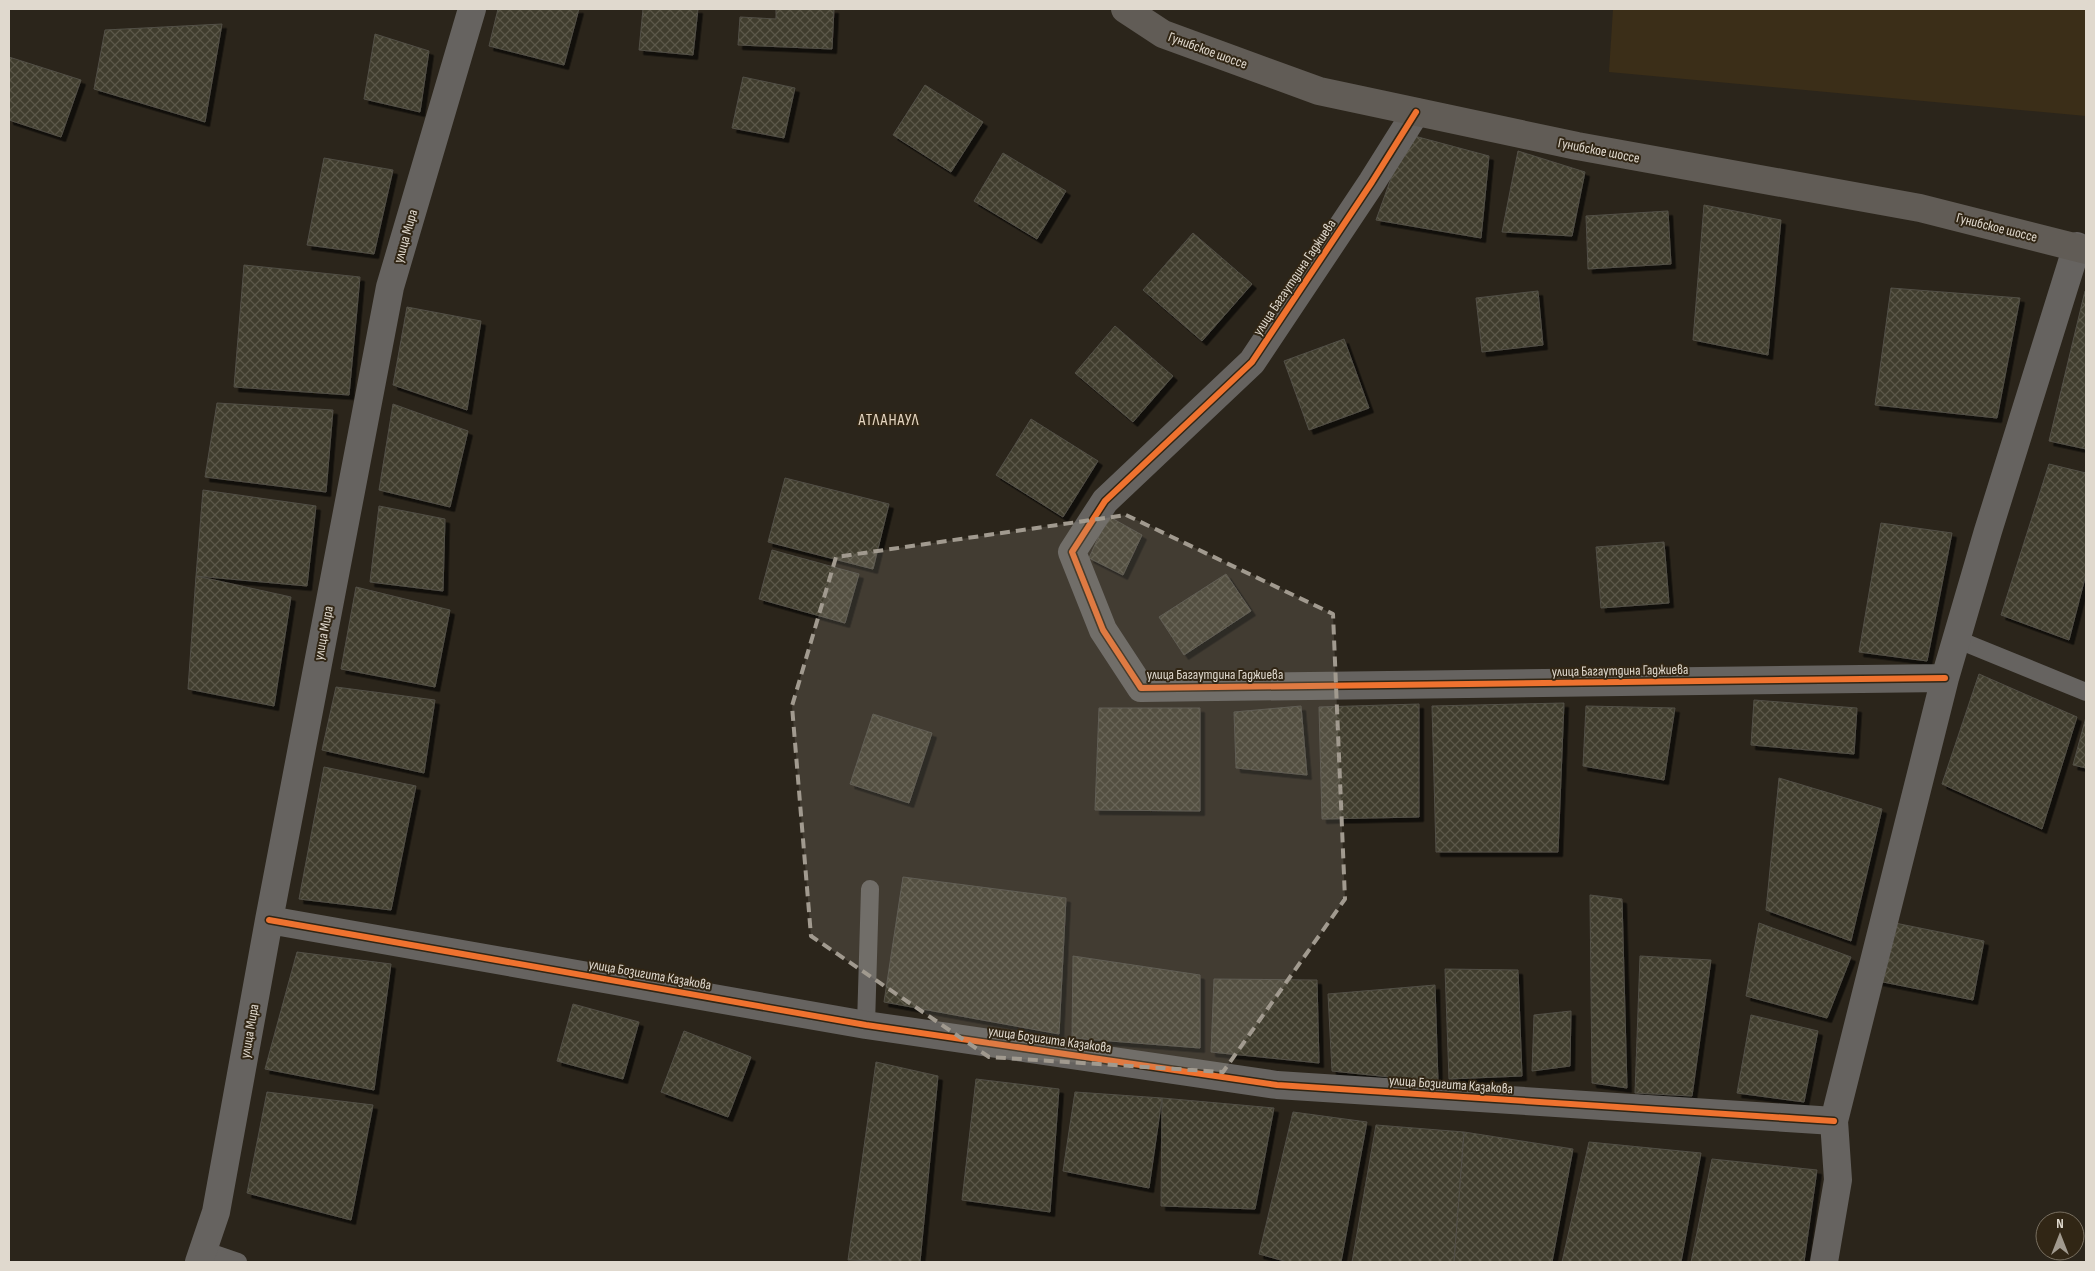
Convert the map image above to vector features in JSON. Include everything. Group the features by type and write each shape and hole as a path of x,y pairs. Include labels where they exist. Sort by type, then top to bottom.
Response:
{"main road":[{"name":"Гунибское шоссе","path":"1126,9 1164,34 1319,91 1577,146 1920,208 2082,248"}],"street":[{"name":"улица Мира","path":"201,1256 216,1212 269,920 390,287 472,9"},
{"name":"улица Багаутдина Гаджиева","path":"1416,112 1367,191 1252,362 1105,500 1072,552 1103,630 1141,688 1945,678"},
{"path":"1824,1262 1838,1180 1834,1121 1945,678 2082,248"},
{"name":"улица Бозигита Казакова","path":"269,920 866,1025 1277,1085 1834,1121"}],"lane":[{"path":"1956,639 2086,692"},
{"path":"866,1025 870,889"},
{"path":"201,1256 238,1262"}],"highlighted area":[{"path":"1126,515 1333,614 1345,899 1223,1072 989,1057 811,936 792,706 836,557"}],"shaded area":[{"path":"1613,9 2086,9 2086,116 1609,72"}],"building":[{"path":"498,9 579,9 564,65 489,46"},
{"path":"643,9 698,9 693,55 639,50"},
{"path":"776,9 834,9 832,49 738,45 740,17 776,19"},
{"path":"222,24 205,122 94,89 105,30"},
{"path":"375,34 429,51 420,112 364,99"},
{"path":"9,57 81,80 61,137 9,120"},
{"path":"743,77 795,88 784,138 732,128"},
{"path":"925,85 983,122 951,172 893,135"},
{"path":"1407,134 1489,156 1481,238 1376,220"},
{"path":"1518,151 1585,172 1572,236 1502,232"},
{"path":"1003,153 1066,191 1037,239 974,201"},
{"path":"324,158 393,170 374,254 307,245"},
{"path":"1704,205 1781,220 1768,355 1693,340"},
{"path":"1668,211 1671,264 1588,269 1586,216"},
{"path":"1193,233 1252,284 1202,341 1143,290"},
{"path":"244,265 360,277 349,395 234,387"},
{"path":"1891,288 2020,298 1997,418 1875,405"},
{"path":"1538,291 1543,345 1482,352 1476,298"},
{"path":"2086,291 2086,449 2049,441"},
{"path":"407,307 481,321 467,410 393,385"},
{"path":"1115,326 1173,376 1133,422 1075,373"},
{"path":"1344,339 1369,408 1309,430 1284,361"},
{"path":"217,403 333,410 326,492 205,477"},
{"path":"393,404 468,431 450,507 379,490"},
{"path":"1031,419 1098,461 1063,517 996,475"},
{"path":"2049,464 2086,473 2086,574 2069,640 2001,615"},
{"path":"785,478 889,504 873,569 768,542"},
{"path":"203,490 316,506 307,586 196,576"},
{"path":"379,506 445,519 443,591 370,582"},
{"path":"1108,516 1142,535 1123,575 1089,558"},
{"path":"1881,523 1952,533 1927,661 1859,652"},
{"path":"1664,542 1669,603 1601,608 1596,547"},
{"path":"772,550 859,574 845,623 759,599"},
{"path":"1226,574 1251,611 1184,655 1159,617"},
{"path":"196,576 291,597 274,706 188,689"},
{"path":"356,587 450,610 435,687 341,669"},
{"path":"1979,674 2077,717 2042,829 1942,784"},
{"path":"336,687 435,700 424,773 322,750"},
{"path":"1754,700 1857,708 1854,754 1751,745"},
{"path":"1564,703 1558,852 1436,852 1432,706"},
{"path":"1419,704 1419,817 1322,819 1319,707"},
{"path":"1301,706 1307,775 1236,768 1234,712"},
{"path":"1586,706 1675,708 1664,780 1583,766"},
{"path":"1099,708 1200,708 1200,811 1095,810"},
{"path":"873,714 932,733 909,803 850,784"},
{"path":"2086,717 2086,768 2073,765"},
{"path":"324,767 416,786 391,910 299,899"},
{"path":"1779,778 1882,809 1851,941 1766,910"},
{"path":"903,877 1066,898 1059,1034 884,1002"},
{"path":"1590,895 1622,899 1627,1088 1592,1083"},
{"path":"1890,922 1984,941 1973,1000 1878,981"},
{"path":"1759,923 1851,957 1827,1018 1746,996"},
{"path":"297,952 391,964 374,1090 265,1069"},
{"path":"1073,956 1200,975 1200,1048 1072,1038"},
{"path":"1640,956 1711,960 1692,1096 1635,1093"},
{"path":"1445,969 1518,970 1522,1076 1449,1079"},
{"path":"1214,979 1317,980 1319,1063 1211,1052"},
{"path":"1435,985 1438,1082 1332,1071 1328,994"},
{"path":"573,1004 639,1022 623,1079 557,1061"},
{"path":"1571,1011 1570,1066 1532,1071 1534,1015"},
{"path":"1751,1015 1818,1031 1804,1102 1737,1093"},
{"path":"684,1031 751,1057 728,1117 661,1092"},
{"path":"876,1062 938,1076 920,1262 848,1260"},
{"path":"976,1079 1059,1089 1050,1212 962,1200"},
{"path":"267,1092 373,1105 351,1220 247,1193"},
{"path":"1075,1092 1162,1098 1149,1188 1063,1171"},
{"path":"1162,1098 1274,1108 1255,1209 1161,1206"},
{"path":"1293,1112 1367,1122 1341,1262 1288,1262 1259,1254"},
{"path":"1376,1125 1464,1132 1454,1262 1352,1262"},
{"path":"1464,1132 1573,1149 1552,1262 1454,1262"},
{"path":"1589,1142 1701,1153 1681,1262 1562,1262"},
{"path":"1712,1159 1817,1170 1804,1262 1691,1262"}],"cycle path":[{"path":"1416,112 1372,182 1252,362 1105,501 1072,552 1103,630 1141,688 1945,678"},
{"path":"269,920 866,1025 1277,1085 1834,1121"}],"district":[{"name":"АТЛАНАУЛ","path":"889,419"}]}
